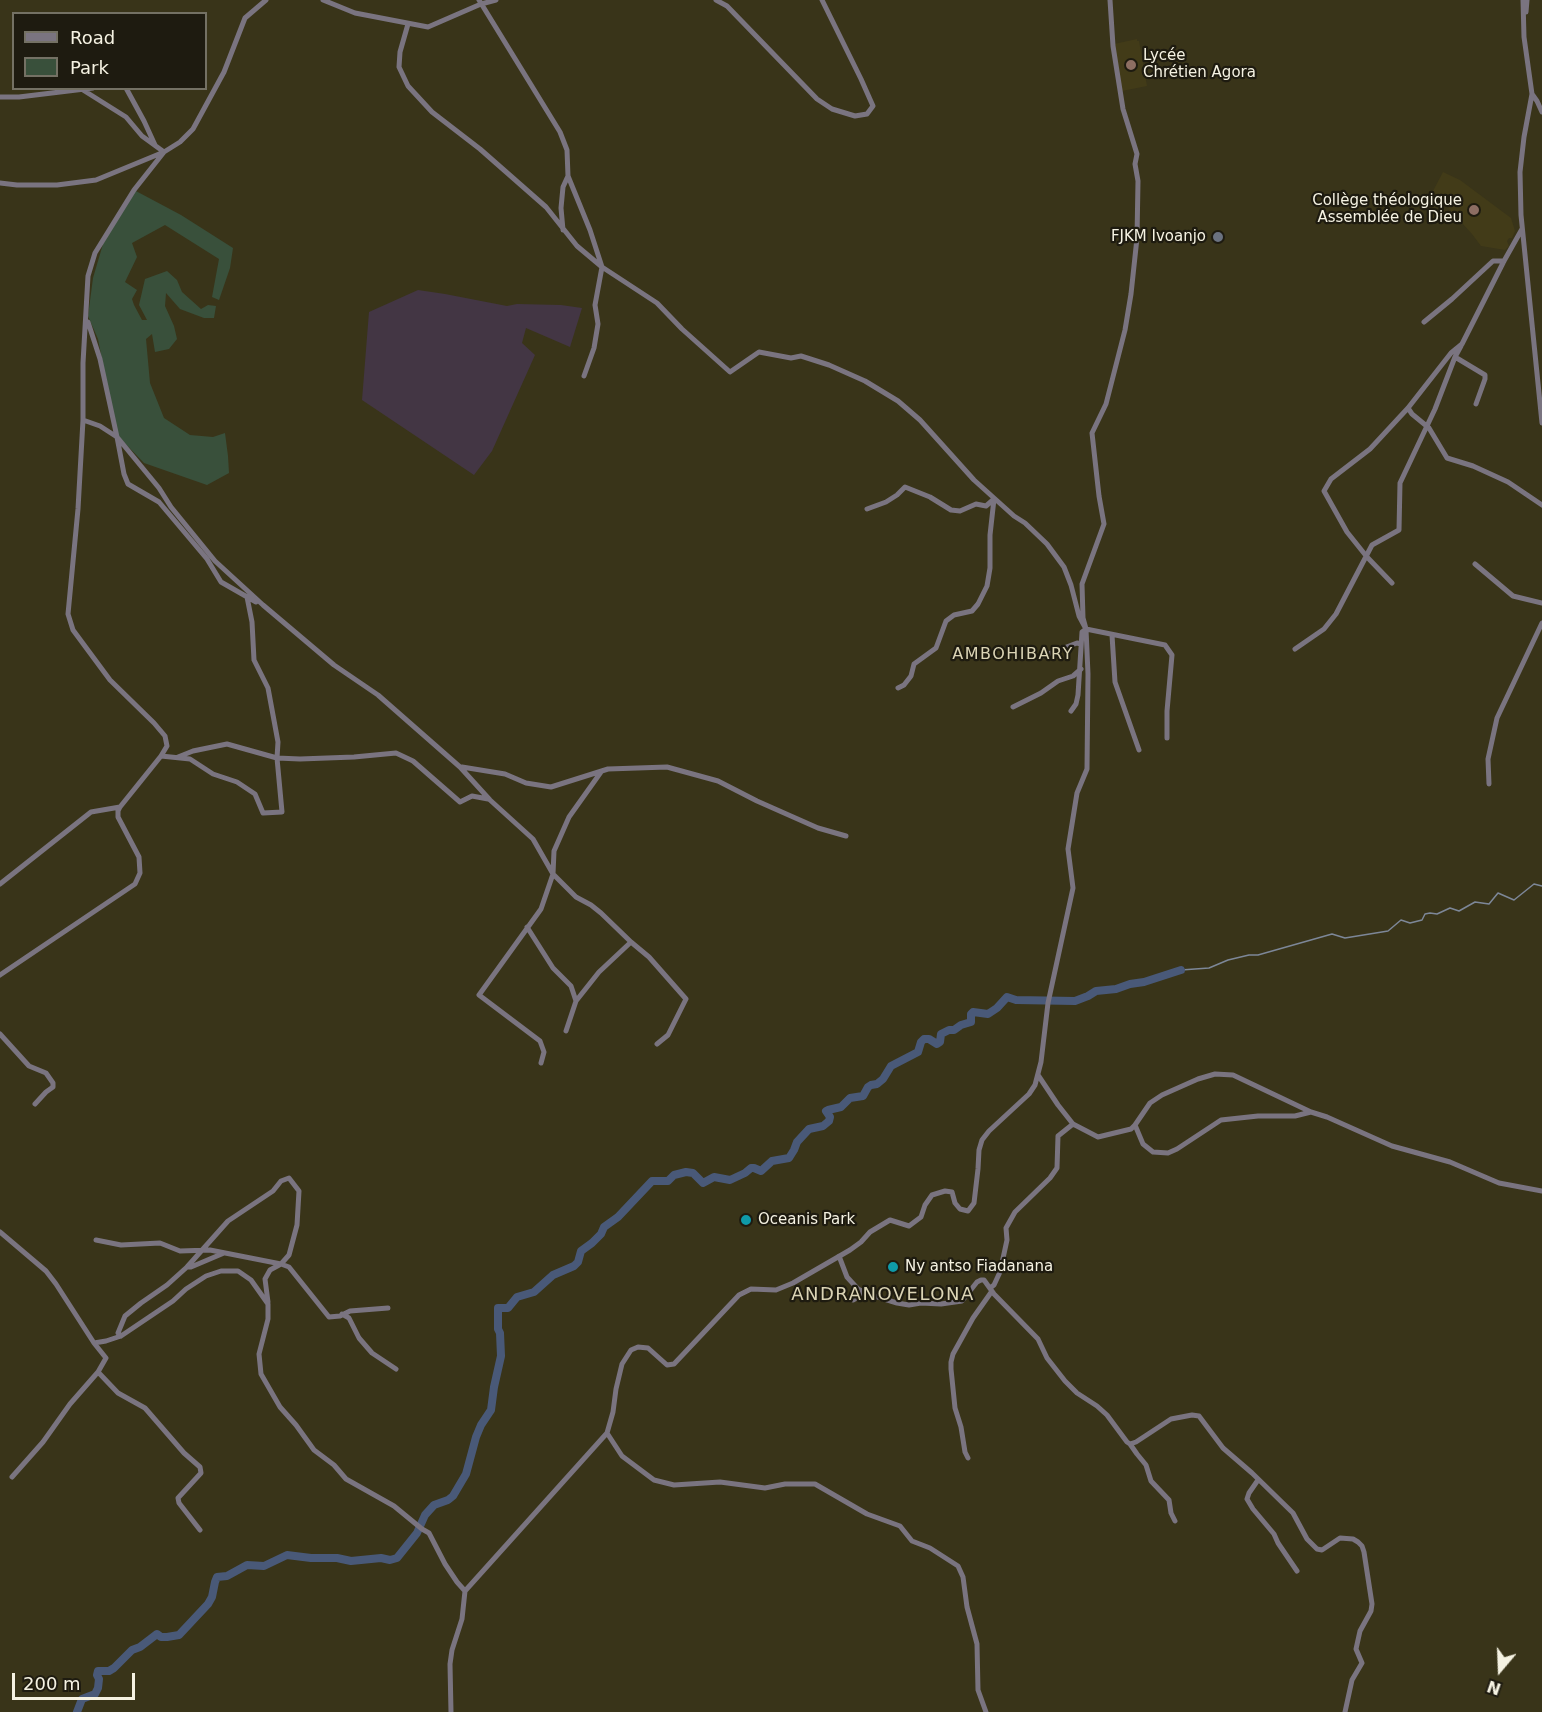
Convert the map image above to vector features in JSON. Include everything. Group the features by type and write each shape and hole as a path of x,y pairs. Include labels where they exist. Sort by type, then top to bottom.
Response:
{"street":[{"path":"0,183 57,185 96,180 164,153 180,142 193,129 224,72 245,18 266,0"},
{"path":"323,0 355,13 428,27 480,2 496,0"},
{"path":"716,0 727,6 817,99 832,109 855,116 867,114 873,106 822,0"},
{"path":"465,1591 607,1433 622,1364 631,1350 638,1347 648,1348 667,1365 674,1364 739,1295 751,1289 776,1290 785,1286 850,1250 870,1232 890,1220 909,1226 921,1217 932,1195 945,1191 952,1192 955,1203 960,1209 968,1210 974,1203 982,1140 1029,1094 1035,1085 1048,1000 1073,888 1068,849 1077,793 1087,769 1088,674 1082,584 1104,524 1098,496 1092,433 1106,404 1125,330 1137,238 1137,154 1123,109 1113,46 1110,0"},
{"path":"1525,0 1524,28 1532,94 1520,172 1522,229 1542,423"},
{"path":"480,2 560,132 567,150 568,176 602,267 595,305 598,324 594,348 584,376"},
{"path":"408,24 400,52 399,67 408,86 432,112 480,149 546,207 577,246 602,267 657,303 730,372 759,352 791,358 801,356 829,364 865,381 898,401 920,420 994,499 1047,544 1064,567 1078,616 1086,629 1165,645 1172,655 1167,738"},
{"path":"0,97 83,90 126,117 142,136 164,153"},
{"path":"127,90 156,146"},
{"path":"1532,94 1542,112"},
{"path":"0,975 135,884 140,873 139,857 118,818 120,807 167,746 165,736 154,723 110,680 73,630 68,614 78,509 88,276 95,253 134,190 164,153"},
{"path":"563,230 561,208 563,187 568,176"},
{"path":"1295,650 1324,629 1336,614 1372,545 1399,530 1400,483 1435,409 1455,357 1522,229"},
{"path":"1424,322 1493,261 1504,261"},
{"path":"86,318 100,359 128,484 159,502 207,558 222,582 263,605"},
{"path":"1392,583 1366,557 1347,532 1323,491 1331,479 1370,449 1408,408 1451,353 1462,344"},
{"path":"1455,357 1485,375 1476,404"},
{"path":"1408,408 1429,428 1447,458 1473,466 1508,482 1542,505"},
{"path":"83,420 100,426 117,437 215,561 334,665 378,695 460,766 490,800 533,838 553,874 576,897 602,913 649,957 686,999 668,1035 657,1044"},
{"path":"867,509 886,502 905,487 930,497 951,510 960,511 976,504 986,506 994,499"},
{"path":"898,688 904,685 911,676 914,664 936,648 946,621 954,615 972,611 978,604 987,586 990,568 990,535 994,499"},
{"path":"1475,564 1513,596 1542,603"},
{"path":"161,756 190,759 213,774 237,782 255,794 263,813 282,812 278,742 268,688 254,660 252,622 247,597"},
{"path":"1489,784 1488,759 1497,718 1542,623"},
{"path":"1071,711 1076,705 1078,695 1082,632 1086,629"},
{"path":"1112,635 1115,682 1139,750"},
{"path":"1043,656 1077,643 1081,644"},
{"path":"1013,707 1041,693 1058,681 1073,676 1081,669"},
{"path":"177,757 227,744 278,758 354,757 396,753 413,761 460,802 472,796 490,800"},
{"path":"460,766 505,774 526,783 551,787 608,770 667,767 718,781 818,828 846,836"},
{"path":"541,1063 544,1052 540,1041 479,995 541,909 553,874 554,851 569,817 601,772"},
{"path":"0,884 91,812 120,807"},
{"path":"527,927 553,968 571,986 576,1001"},
{"path":"566,1031 576,1001 599,972 631,942"},
{"path":"0,1034 28,1066 46,1073 53,1083 53,1087 35,1104"},
{"path":"1038,1075 1073,1124 1098,1137 1131,1129 1150,1103 1162,1095 1215,1074 1233,1075 1311,1112 1392,1146 1450,1162 1499,1183 1542,1191"},
{"path":"1135,1125 1143,1144 1153,1152 1168,1153 1183,1146 1221,1120 1258,1116 1295,1116 1311,1112"},
{"path":"968,1458 955,1408 951,1369 953,1354 994,1285 1002,1264 1007,1240 1006,1228 1015,1212 1050,1179 1057,1168 1058,1136 1073,1124"},
{"path":"121,1336 118,1333 125,1316 187,1267 228,1221 273,1191 281,1181 289,1178 300,1191 297,1225 289,1255 281,1264 270,1270 265,1279 268,1304 259,1354 261,1374 279,1407 296,1425 314,1450 334,1465 346,1479 394,1506 429,1533 445,1564 465,1591 462,1619 450,1664 451,1712"},
{"path":"0,1232 46,1271 106,1358 98,1372 70,1404 43,1442 12,1477"},
{"path":"96,1240 121,1245 160,1243 180,1251 225,1252 281,1264 289,1267 329,1317 340,1316 350,1311 388,1308"},
{"path":"187,1267 225,1252"},
{"path":"839,1256 847,1277 852,1283 865,1293 897,1303 941,1304 964,1299 977,1282 984,1281 1038,1339 1047,1358 1065,1381 1077,1393 1102,1410 1130,1444 1146,1465 1151,1480 1169,1500 1174,1521"},
{"path":"94,1343 121,1336 186,1289 206,1276 221,1271 238,1271 251,1280 268,1304"},
{"path":"853,1300 865,1293"},
{"path":"342,1314 349,1318 359,1338 372,1353 396,1369"},
{"path":"98,1372 118,1393 145,1408 184,1453 200,1467 201,1473 178,1498 179,1503 200,1530"},
{"path":"1130,1444 1142,1439 1171,1419 1199,1416 1223,1448 1293,1513 1307,1539 1317,1549 1322,1550 1340,1538 1353,1539 1362,1546 1372,1604 1371,1611 1360,1631 1356,1649 1362,1663 1352,1680 1345,1712"},
{"path":"607,1433 622,1456 654,1480 674,1485 720,1482 765,1488 785,1484 815,1484 867,1514 900,1526 912,1541 930,1548 958,1566 963,1577 967,1607 977,1644 978,1690 986,1712"},
{"path":"1258,1479 1247,1499 1274,1534 1297,1571"}],"shaded area":[{"name":"Lycée Chrétien Agora","path":"1137,39 1147,86 1122,91 1114,44"},
{"name":"Collège théologique Assemblée de Dieu","path":"1443,172 1460,180 1511,218 1515,231 1512,238 1507,241 1509,246 1505,250 1481,246 1433,191"},
{"path":"418,290 507,306 517,304 561,305 582,308 570,347 526,328 522,343 535,355 492,451 474,475 362,400 369,312"}],"green space":[{"path":"134,190 181,215 233,248 230,268 219,300 212,297 219,259 165,225 132,243 137,257 125,282 137,290 132,299 142,320 147,320 139,305 145,279 167,271 177,280 182,292 201,309 208,305 216,306 214,318 204,318 180,309 166,293 165,306 177,339 169,349 155,352 152,334 146,339 150,383 164,418 190,435 213,437 225,433 229,473 207,485 144,463 117,435 98,339 88,316 93,278 103,244"}],"waterway":[{"path":"1181,970 1209,968 1228,960 1258,955 1332,934 1345,938 1388,931 1401,920 1410,923 1422,920 1425,914 1437,914 1450,908 1459,911 1475,902 1489,904 1498,893 1514,900 1534,884 1542,886"},
{"path":"77,1712 82,1699 95,1694 98,1688 98,1671 109,1671 114,1668 132,1650 157,1634 161,1637 179,1635 208,1604 217,1577 227,1576 247,1565 264,1566 287,1555 351,1561 397,1558 417,1533 425,1515 434,1505 453,1496 466,1474 476,1437 491,1410 501,1356 498,1308 508,1308 517,1297 534,1292 553,1275 574,1266 578,1262 581,1251 592,1243 604,1227 618,1217 652,1181 668,1181 674,1175 686,1172 693,1173 703,1183 714,1177 730,1180 751,1168 761,1171 772,1161 789,1158 797,1142 809,1129 823,1126 829,1121 830,1117 826,1111 841,1107 850,1098 863,1096 868,1087 883,1079 891,1066 918,1052 924,1039 937,1044 940,1042 941,1034 971,1022 973,1012 988,1014 1007,997 1016,1000 1075,1001 1096,991 1116,989 1181,970"}],"place":[{"name":"Lycée Chrétien Agora","path":"1131,65"},
{"name":"Collège théologique Assemblée de Dieu","path":"1474,210"},
{"name":"FJKM Ivoanjo","path":"1218,237"},
{"name":"Oceanis Park","path":"746,1220"},
{"name":"Ny antso Fiadanana","path":"893,1267"}],"district":[{"name":"AMBOHIBARY","path":"1013,655"},
{"name":"ANDRANOVELONA","path":"883,1295"}]}
